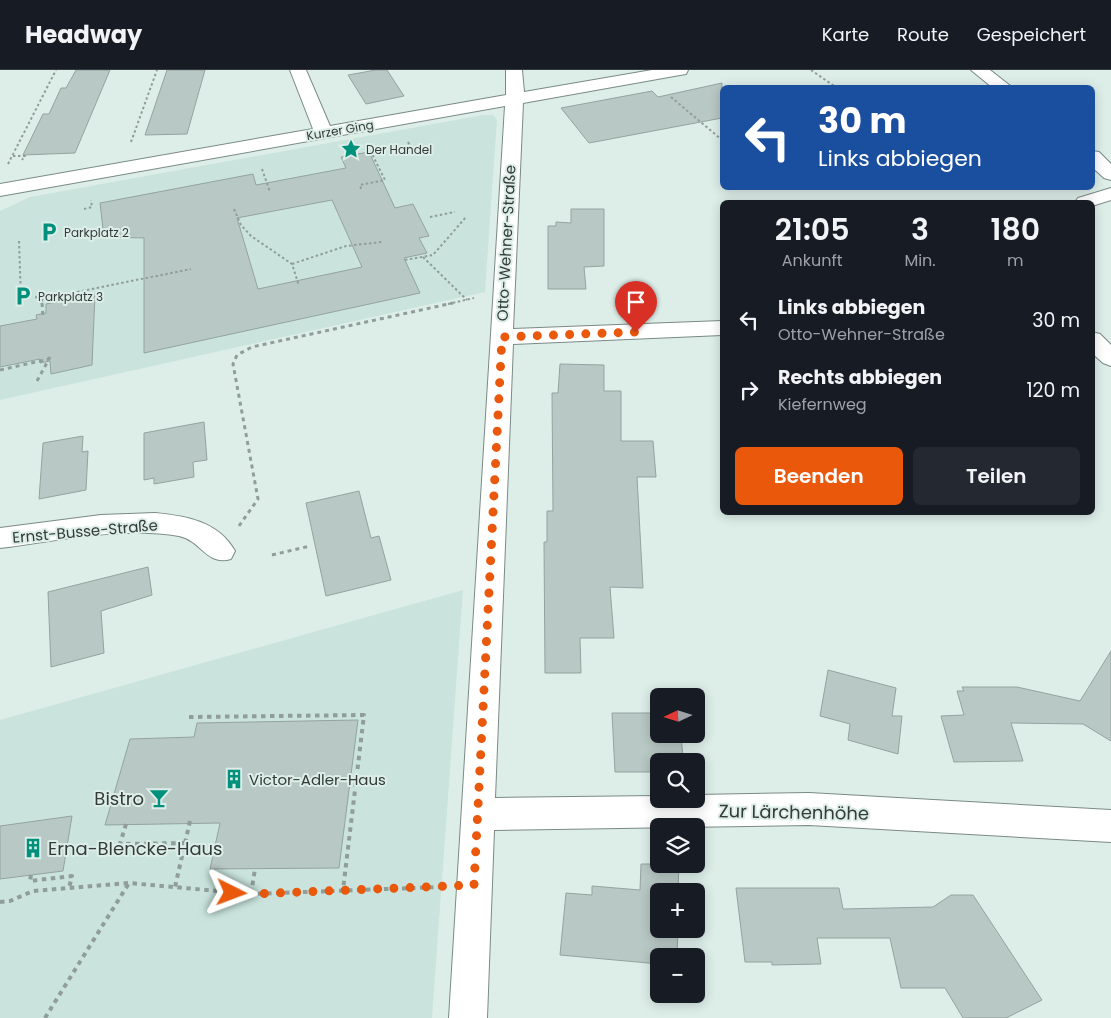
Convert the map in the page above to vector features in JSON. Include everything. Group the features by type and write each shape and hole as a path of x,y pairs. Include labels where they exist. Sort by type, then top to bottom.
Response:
{"street":[{"path":"298,70 324,133"},
{"name":"Otto-Wehner-Straße","path":"468,1018 514,70"},
{"name":"Kurzer Ging","path":"0,190 680,70"},
{"path":"979,70 1001,85"},
{"path":"1095,159 1111,174"},
{"path":"1092,200 1111,194"},
{"path":"502,337 720,328"},
{"path":"1095,342 1111,358"},
{"name":"Ernst-Busse-Straße","path":"0,538 113,526 165,523 200,532 222,551"},
{"name":"Zur Lärchenhöhe","path":"478,814 809,809 1111,826"}],"path":[{"path":"4,172 56,70"},
{"path":"128,148 157,70"},
{"path":"811,70 833,85"},
{"path":"646,76 720,138"},
{"path":"361,189 360,185 385,180 369,148"},
{"path":"12,156 24,156 22,161"},
{"path":"260,164 270,192"},
{"path":"234,208 241,225 251,236 292,264 299,286"},
{"path":"430,217 455,212"},
{"path":"405,260 433,255 466,217"},
{"path":"18,241 21,299"},
{"path":"292,264 346,246 382,242"},
{"path":"423,257 467,300"},
{"path":"36,296 37,300 191,269"},
{"path":"222,551 258,499 233,364 237,355 252,348 504,292"},
{"path":"42,299 42,318"},
{"path":"0,370 49,358 37,381"},
{"path":"272,555 310,546"},
{"path":"189,717 364,714 343,890"},
{"path":"175,887 190,821"},
{"path":"126,824 120,844 185,843"},
{"path":"251,894 255,869"},
{"path":"31,875 30,881 72,876 69,888"},
{"path":"0,902 10,901 32,891 129,883 251,894 474,885"},
{"path":"45,1018 129,883"}],"shaded area":[{"path":"483,115 493,115 497,120 485,292 0,400 0,211 30,197"},
{"path":"463,590 432,1018 0,1018 0,720"}],"building":[{"path":"76,70 110,70 75,153 23,155 43,114 49,114 61,88 66,88"},
{"path":"167,70 205,70 187,134 145,135"},
{"path":"387,70 404,96 366,104 348,75"},
{"path":"722,83 720,85 720,118 589,143 561,108 652,91 658,97"},
{"path":"369,152 395,208 413,204 429,236 419,238 427,253 404,258 420,293 144,353 144,238 104,237 100,203 253,174 256,185 346,168 341,157","holes":["332,200 362,267 258,289 237,218"]},
{"path":"571,209 604,209 604,266 584,267 586,289 548,289 548,226 556,226 556,222 571,223"},
{"path":"95,294 92,365 51,374 50,361 40,363 40,359 0,367 0,326 37,319 36,315 46,313 46,304"},
{"path":"560,364 604,365 604,391 621,391 621,441 653,441 656,477 637,477 643,588 610,587 614,638 580,638 581,673 545,673 544,542 547,542 547,511 553,511 552,393 558,393"},
{"path":"204,422 207,460 193,462 194,477 154,484 154,478 144,480 144,433"},
{"path":"83,436 82,452 88,451 86,490 39,499 43,443"},
{"path":"359,491 371,538 379,536 391,580 326,596 306,503"},
{"path":"148,567 152,595 101,611 104,653 51,667 48,592"},
{"path":"1111,651 1111,741 1083,724 1011,723 1023,761 954,762 941,716 964,715 957,691 964,691 962,687 1017,687 1080,701"},
{"path":"828,670 896,688 892,716 902,716 898,754 848,740 850,724 820,716"},
{"path":"612,713 650,713 650,743 682,743 683,753 650,753 650,772 615,772"},
{"name":"Victor-Adler-Haus","path":"358,720 339,868 210,869 220,823 105,825 130,739 194,737 197,723"},
{"name":"Erna-Blencke-Haus","path":"72,816 63,871 0,879 0,826"},
{"path":"641,864 650,864 650,873 679,873 678,883 650,883 650,938 678,938 677,948 650,948 650,963 560,955 566,893 592,895 592,886 640,890"},
{"path":"736,888 839,888 843,909 933,907 951,895 973,895 1042,1000 1006,1018 963,1018 945,988 901,988 890,938 817,938 821,964 772,965 772,962 745,962"}],"place":[{"name":"Der Handel","path":"351,149"},
{"name":"Parkplatz 2","path":"49,232"},
{"name":"Parkplatz 3","path":"23,296"},
{"name":"Victor-Adler-Haus","path":"234,779"},
{"name":"Bistro","path":"159,798"},
{"name":"Erna-Blencke-Haus","path":"33,848"}],"route":[{"path":"232,893 251,894 474,885 502,337 636,332"}]}
